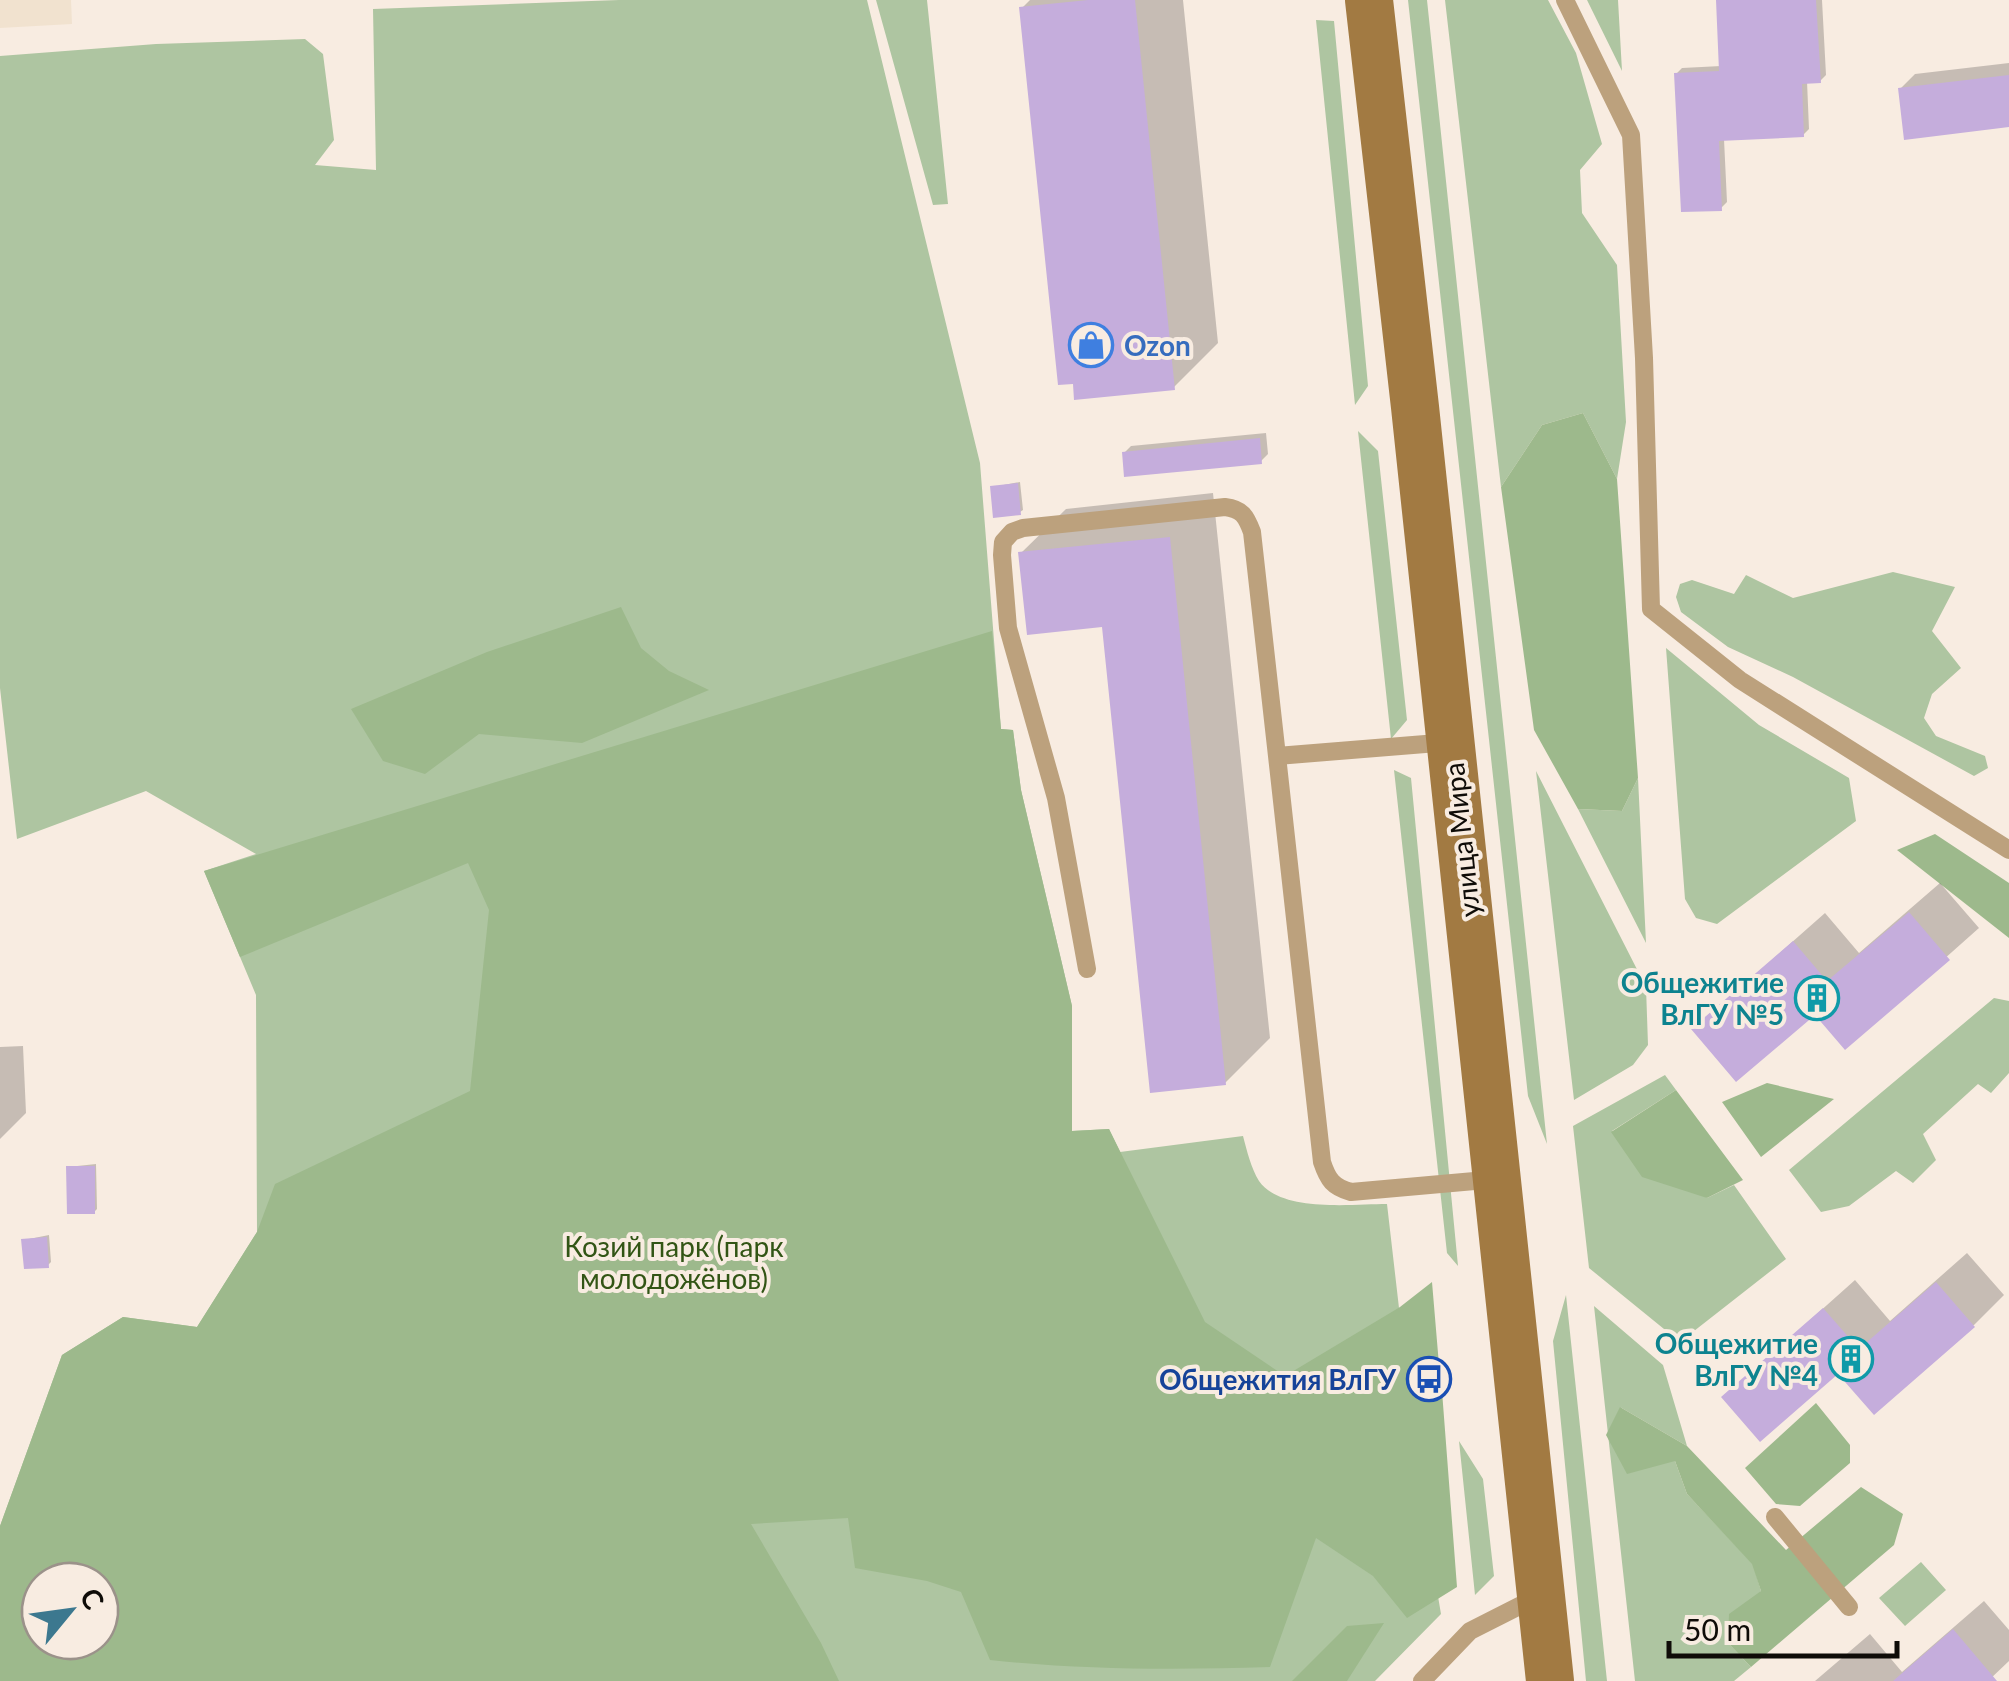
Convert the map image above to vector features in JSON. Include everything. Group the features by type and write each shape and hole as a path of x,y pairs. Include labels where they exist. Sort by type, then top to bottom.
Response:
{"main road":[{"name":"улица Мира","path":"1369,0 1550,1681"}],"lane":[{"path":"1565,0 1631,135 1644,358 1651,609 1740,680 2009,850"},
{"path":"1088,970 1056,798 1008,628 1004,542 1012,532 1023,528 1224,507 1238,509 1247,516 1252,532 1322,1162 1327,1178 1337,1188 1351,1192 1497,1179"},
{"path":"1277,756 1451,742"},
{"path":"1776,1518 1850,1607"},
{"path":"1422,1681 1470,1631 1541,1595"}],"shaded area":[{"path":"0,0 71,0 72,24 0,28"}],"green space":[{"path":"619,0 867,0 980,463 1001,729 1013,730 1021,790 1072,1006 1072,1131 1109,1129 1120,1152 1243,1136 1259,1181 1283,1198 1318,1204 1387,1204 1420,1490 1441,1614 1375,1681 0,1681 0,1526 62,1355 123,1317 197,1327 257,1232 256,995 204,871 256,854 146,791 17,839 0,688 0,56 156,44 305,39 323,54 334,140 315,165 376,170 373,9"},
{"path":"876,0 927,0 948,204 933,205"},
{"path":"1408,0 1427,0 1547,1144 1528,1096"},
{"path":"1445,0 1548,0 1576,53 1602,144 1580,170 1582,213 1617,265 1626,422 1617,479 1583,413 1542,425 1501,487"},
{"path":"1587,0 1618,0 1622,71"},
{"path":"1316,20 1334,21 1368,386 1355,405"},
{"path":"1583,413 1617,479 1638,778 1622,811 1578,809 1534,730 1501,487 1542,425"},
{"path":"1358,431 1378,451 1407,720 1391,739"},
{"path":"1893,572 1955,587 1932,631 1961,668 1932,694 1924,718 1936,736 1985,756 1988,768 1974,776 1793,677 1728,647 1681,612 1676,597 1680,584 1692,580 1734,594 1746,575 1793,598"},
{"path":"621,607 641,648 669,671 709,690 582,743 479,734 425,774 383,761 351,709 487,652"},
{"name":"Козий парк (парк молодожёнов)","path":"992,631 1001,729 1013,730 1021,790 1072,1006 1072,1131 1109,1129 1205,1322 1285,1376 1400,1307 1432,1282 1439,1365 1420,1370 1423,1388 1442,1391 1457,1587 1407,1618 1373,1576 1316,1538 1270,1667 1130,1668 990,1660 961,1592 927,1581 855,1568 848,1518 751,1524 839,1681 0,1681 0,1526 62,1355 123,1317 197,1327 257,1232 275,1184 470,1091 489,910 468,863 240,957 204,871"},
{"path":"1666,648 1759,725 1849,778 1856,821 1717,924 1696,918 1685,899"},
{"path":"1394,770 1411,778 1458,1266 1447,1253"},
{"path":"1536,771 1646,987 1648,1045 1633,1065 1574,1100"},
{"path":"1638,778 1646,943 1578,809 1622,811"},
{"path":"1935,834 2009,883 2009,938 1897,850"},
{"path":"1994,998 2009,1001 2009,1073 1991,1093 1978,1084 1923,1134 1936,1160 1913,1183 1896,1171 1849,1206 1821,1212 1789,1170"},
{"path":"1665,1075 1676,1090 1612,1131 1707,1198 1734,1185 1786,1259 1680,1342 1589,1268 1573,1126"},
{"path":"1767,1083 1834,1099 1761,1157 1722,1102"},
{"path":"1676,1090 1743,1180 1707,1198 1642,1177 1611,1132"},
{"path":"1566,1295 1607,1681 1586,1681 1553,1341"},
{"path":"1594,1306 1663,1365 1687,1446 1620,1407 1675,1461 1687,1494 1753,1564 1761,1591 1728,1643 1751,1667 1734,1681 1635,1681"},
{"path":"1816,1403 1850,1445 1850,1463 1800,1506 1776,1504 1745,1468"},
{"path":"1620,1407 1687,1446 1786,1550 1861,1487 1903,1514 1894,1545 1751,1667 1728,1643 1729,1614 1761,1591 1752,1564 1687,1494 1675,1461 1627,1474 1606,1435"},
{"path":"1459,1441 1483,1479 1494,1576 1475,1595"},
{"path":"1921,1562 1946,1590 1905,1626 1879,1598"},
{"path":"1384,1623 1347,1681 1292,1681 1347,1626"}],"building":[{"path":"1135,0 1175,390 1074,400 1073,384 1058,385 1019,7"},
{"path":"1716,0 1816,0 1821,83 1802,84 1804,137 1719,141 1722,211 1681,212 1674,73 1719,71"},
{"path":"2009,75 2009,127 1904,140 1898,88"},
{"path":"1260,438 1262,464 1124,477 1122,452"},
{"path":"1018,483 1021,515 993,518 990,486"},
{"path":"1170,537 1226,1085 1150,1093 1102,627 1027,635 1018,552"},
{"name":"Общежитие ВлГУ №5","path":"1909,912 1950,960 1845,1050 1815,1015 1736,1082 1691,1029 1793,941 1827,981"},
{"path":"66,1166 95,1166 95,1214 67,1214"},
{"path":"47,1237 49,1268 24,1269 21,1239"},
{"name":"Общежитие ВлГУ №4","path":"1936,1282 1975,1327 1874,1415 1838,1374 1760,1442 1721,1397 1823,1308 1859,1349"},
{"path":"1953,1629 1997,1681 1893,1681"}],"place":[{"name":"Ozon","path":"1091,345"},
{"name":"Общежитие ВлГУ №5","path":"1817,998"},
{"name":"Общежитие ВлГУ №4","path":"1851,1359"},
{"name":"Общежития ВлГУ","path":"1429,1379"}]}
